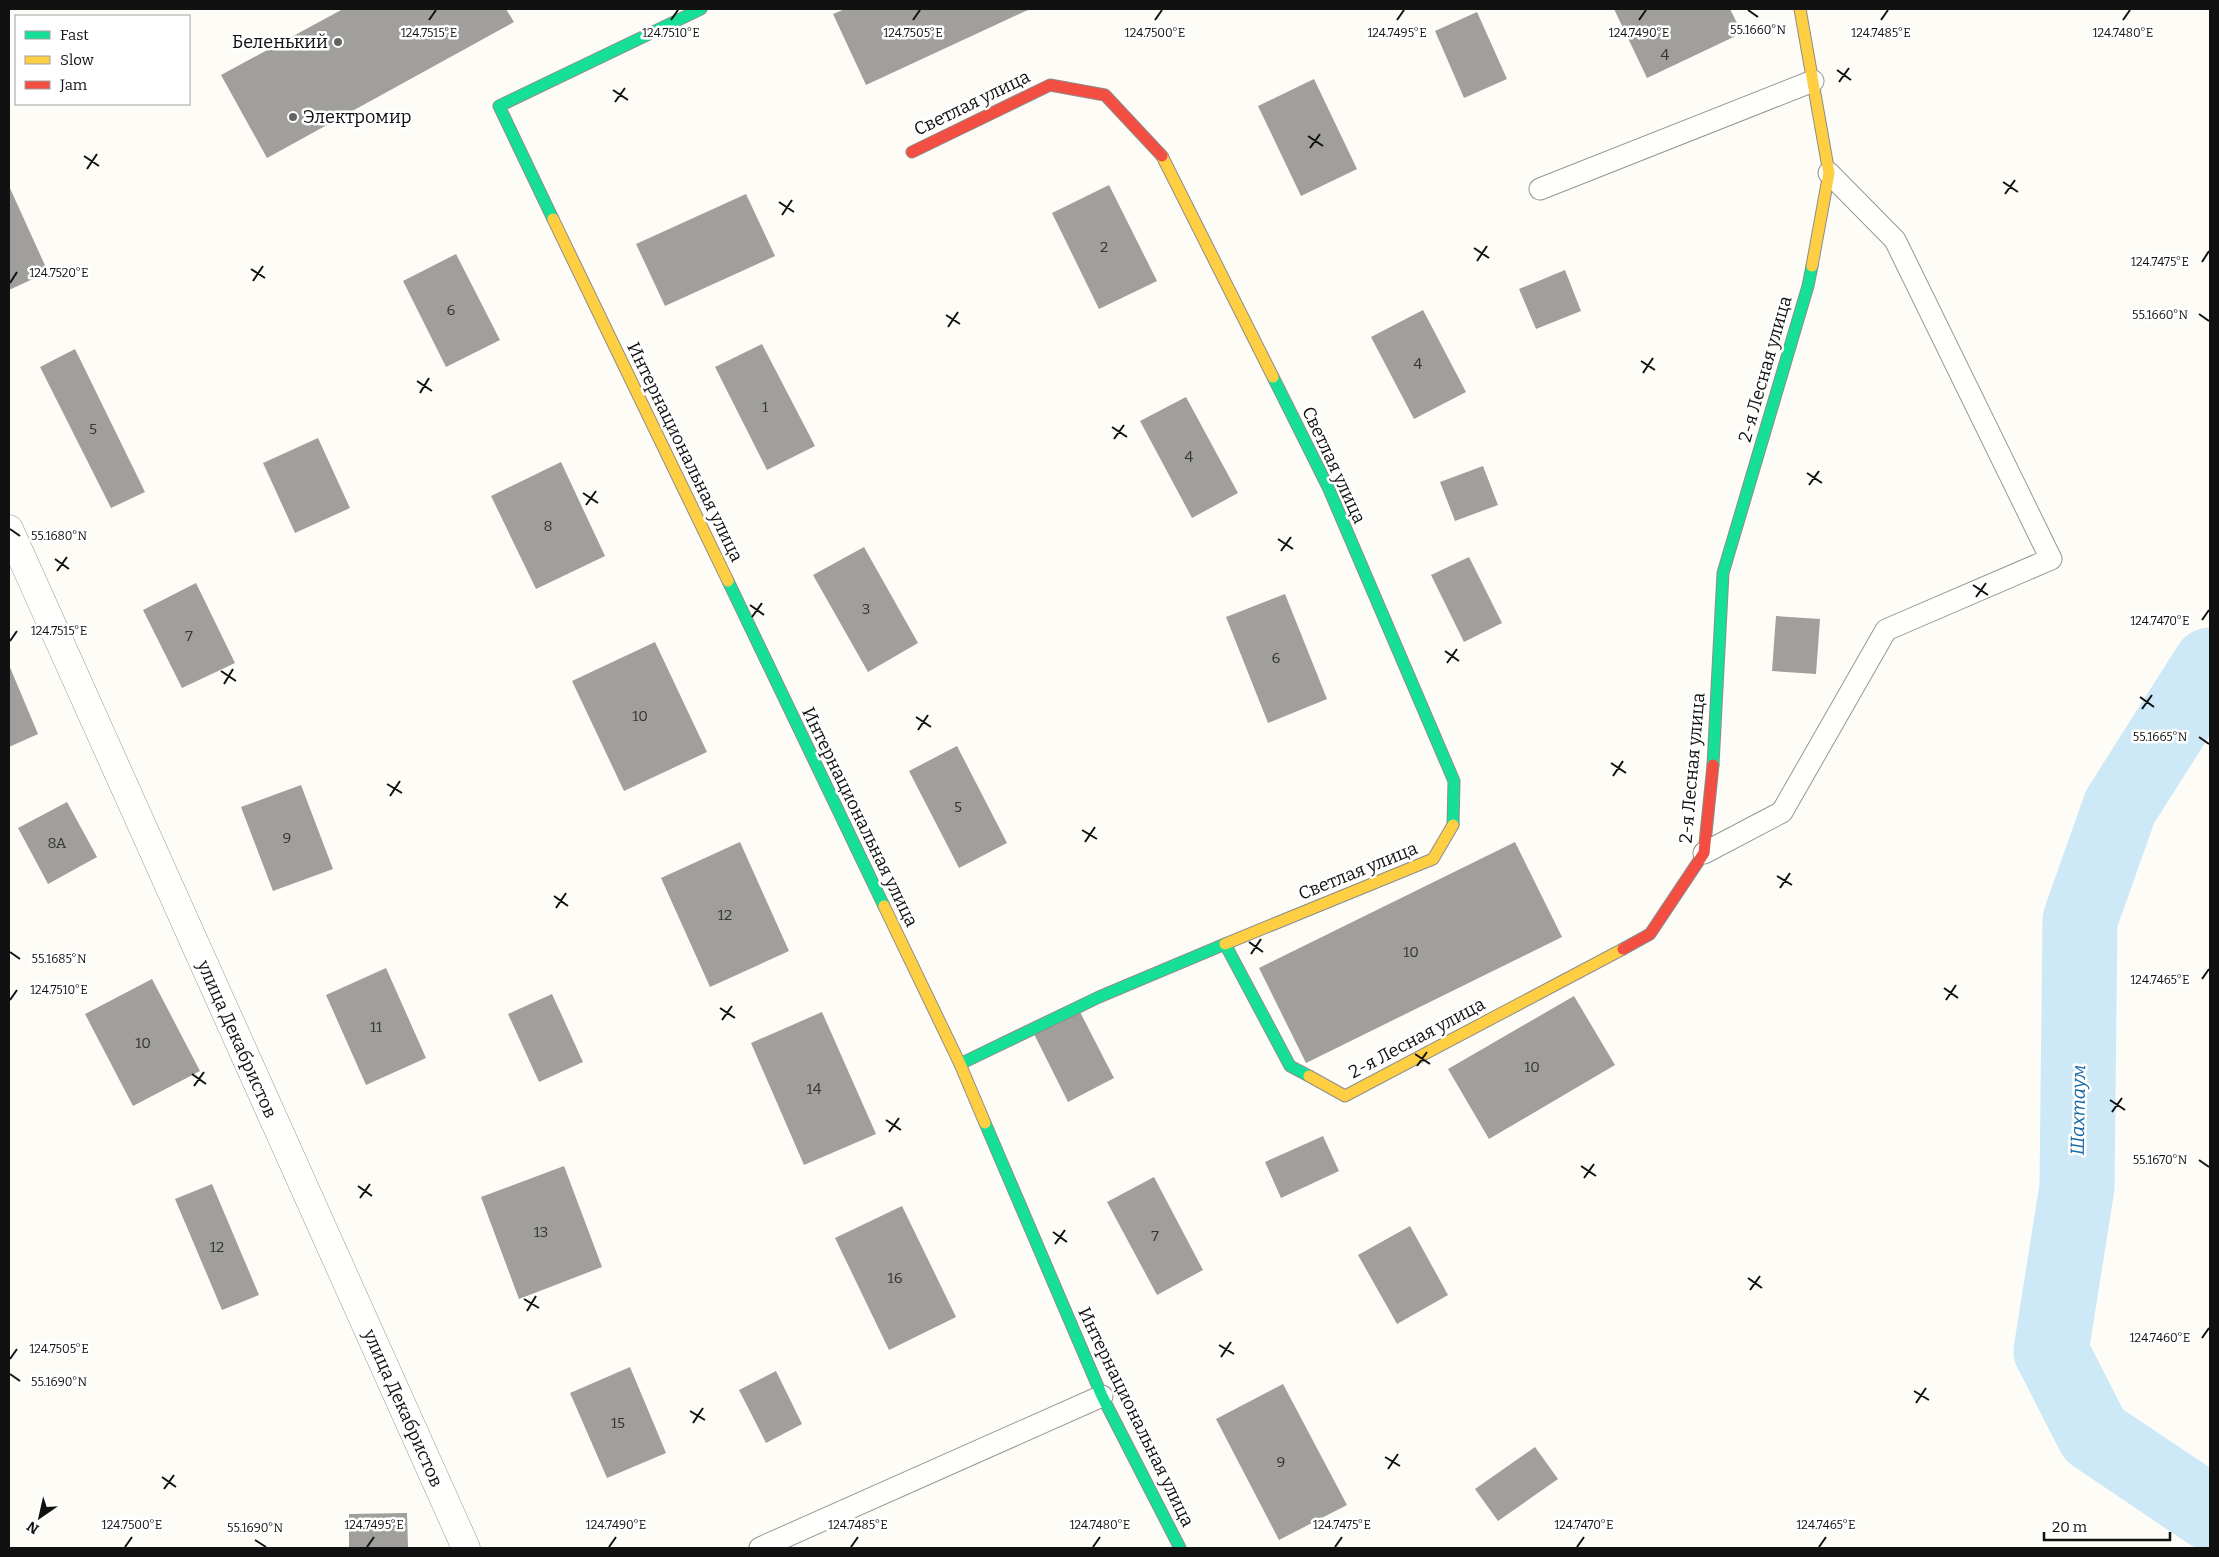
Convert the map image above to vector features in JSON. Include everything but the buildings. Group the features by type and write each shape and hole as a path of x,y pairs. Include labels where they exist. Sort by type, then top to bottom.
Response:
{"street":[{"name":"Интернациональная улица","path":"701,9 499,106 960,1064 1102,1396 1180,1548"},
{"name":"2-я Лесная улица","path":"1225,944 1290,1066 1345,1096 1650,934 1704,853 1712,776 1724,573 1808,286 1829,173 1800,9"},
{"name":"Светлая улица","path":"912,152 1050,85 1105,96 1160,151 1328,487 1454,781 1453,826 1433,859 1225,944"},
{"name":"улица Декабристов","path":"9,530 466,1548"},
{"path":"960,1064 1099,997 1225,944"}],"lane":[{"path":"1540,189 1813,81"},
{"path":"1704,853 1782,812 1886,630 2051,559 1895,240 1829,173"},
{"path":"760,1548 1102,1396"}],"waterway":[{"name":"Шахтаум","path":"2210,665 2120,807 2080,920 2077,1187 2051,1351 2094,1435 2210,1513"}],"traffic: fast":[{"path":"553,219 499,106 701,9"},
{"path":"1713,765 1723,573 1808,286 1812,266"},
{"path":"1273,377 1328,487 1454,781 1453,825"},
{"path":"728,581 884,906"},
{"path":"960,1064 1099,997 1225,944 1290,1066 1309,1076"},
{"path":"985,1123 1102,1396 1180,1548"}],"traffic: slow":[{"path":"1800,9 1829,173 1812,266"},
{"path":"1162,156 1273,377"},
{"path":"553,219 728,581"},
{"path":"1225,944 1433,859 1453,825"},
{"path":"884,906 960,1064 985,1123"},
{"path":"1309,1076 1345,1096 1623,949"}],"traffic: jam":[{"path":"912,152 1050,85 1105,95 1162,156"},
{"path":"1623,949 1650,934 1704,853 1713,765"}],"place":[{"name":"Беленький","path":"338,42"},
{"name":"Электромир","path":"293,117"}]}
